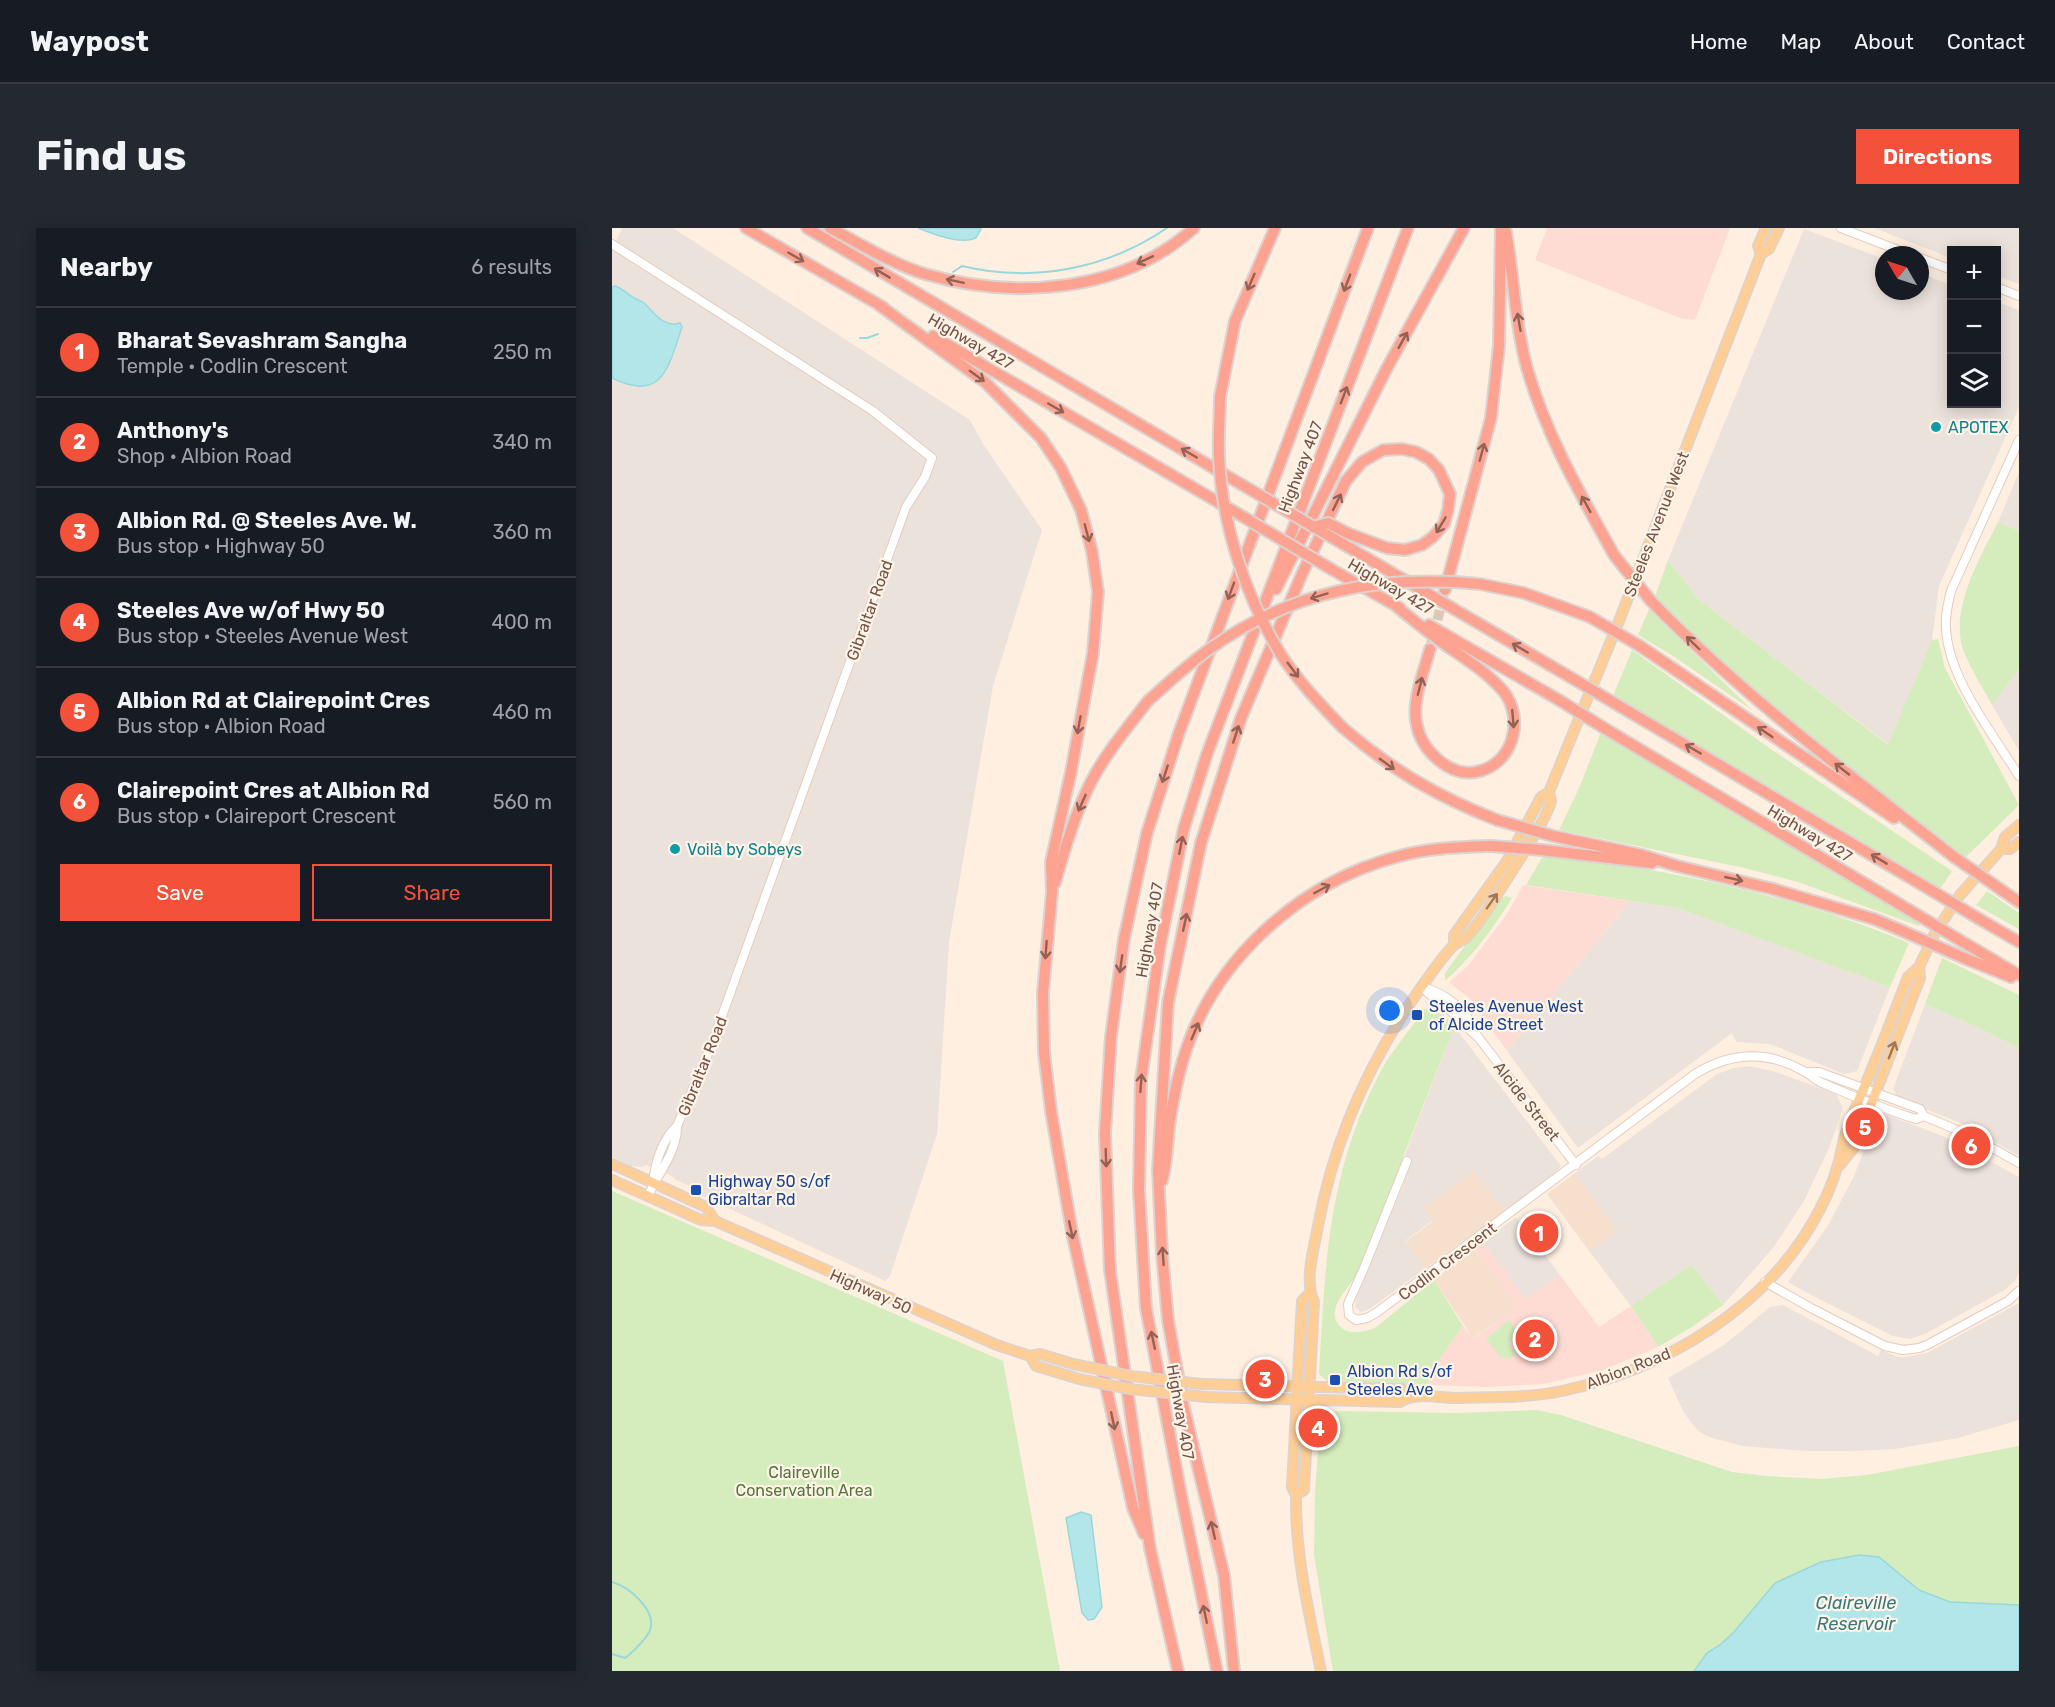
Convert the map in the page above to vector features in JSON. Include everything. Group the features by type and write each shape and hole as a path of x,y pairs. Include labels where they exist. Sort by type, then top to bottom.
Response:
{"highway":[{"name":"Highway 427","path":"746,228 1559,700 2019,975"},
{"name":"Highway 427","path":"807,228 2019,942"},
{"path":"830,228 885,257 923,273 960,282 1011,289 1073,285 1115,273 1156,254 1194,228"},
{"path":"1275,228 1235,321 1220,397 1219,458 1228,525 1248,589 1281,653 1312,695 1342,727 1401,774 1458,805 1497,820 1553,836 1642,855 1677,866 1773,889 1874,919 2019,980"},
{"name":"Highway 407","path":"1178,1671 1150,1548 1110,1270 1105,1133 1111,1037 1124,939 1146,833 1179,733 1368,228"},
{"name":"Highway 407","path":"1217,1671 1146,1308 1139,1190 1141,1080 1160,946 1184,828 1207,754 1408,228"},
{"path":"1248,646 1387,368 1464,228"},
{"path":"1503,228 1527,368 1554,440 1614,555 1651,601 1720,669 1804,739 1954,857"},
{"path":"1445,590 1491,418 1499,346 1503,228"},
{"path":"879,305 985,382 1041,438 1061,468 1081,510 1092,551 1098,592 1093,653 1071,772 1051,862 1052,892 1043,993 1044,1052 1051,1111 1073,1237 1132,1508 1150,1548"},
{"path":"1234,1671 1224,1575 1175,1365 1162,1253 1158,1170 1168,1004 1202,843 1241,718 1302,574 1346,482 1362,462 1383,450 1402,449 1416,452 1429,459 1439,470 1450,494 1444,524 1433,537 1422,545 1406,550 1387,548 1328,523 1313,527"},
{"path":"1052,892 1072,826 1092,781 1118,739 1148,701 1210,648 1245,627 1300,602 1359,586 1399,581 1440,580 1480,584 1524,593 1590,617 1640,646 2019,902"},
{"path":"1396,606 1483,671 1504,693 1515,712 1514,734 1508,751 1495,763 1476,772 1452,770 1437,760 1422,742 1416,724 1417,700 1430,649"},
{"path":"1160,1190 1165,1169 1171,1114 1183,1058 1206,1005 1234,961 1267,927 1302,900 1348,875 1396,857 1449,847 1491,846 1542,850 1677,866"}],"main road":[{"name":"Steeles Avenue West","path":"1761,254 1758,246 1766,228"},
{"name":"Steeles Avenue West","path":"1296,1496 1304,1491 1314,1302 1310,1293 1312,1260 1333,1164 1348,1123 1381,1050 1422,987 1454,944 1454,935 1507,861 1541,796 1549,792 1619,621 1761,254 1770,249 1779,228"},
{"name":"Albion Road","path":"1296,1400 1400,1402 1408,1397 1532,1395 1570,1389 1601,1381 1647,1364 1700,1336 1735,1310 1783,1263 1820,1210 1843,1144 1908,977 1919,967 1935,933 1954,904 2001,849 2005,837 2019,825"},
{"name":"Albion Road","path":"2001,849 2010,849 2019,842"},
{"name":"Albion Road","path":"1834,1172 1855,1146 1920,978 1919,967"},
{"name":"Highway 50","path":"612,1164 706,1207 714,1221"},
{"name":"Highway 50","path":"612,1180 701,1220 714,1221 986,1341 1030,1356 1040,1354 1131,1376 1202,1384 1309,1387"},
{"name":"Steeles Avenue West","path":"1310,1293 1302,1301 1292,1487 1296,1496 1298,1552 1321,1671"},
{"name":"Highway 50","path":"1030,1356 1036,1366 1079,1379 1130,1389 1206,1397 1296,1400"},
{"name":"Albion Road","path":"1309,1387 1402,1389 1408,1397"}],"street":[{"path":"1841,228 1888,246"},
{"name":"Gibraltar Road","path":"612,244 873,411 932,458 925,477 906,507 710,1049 677,1126 669,1133 655,1167 653,1183 648,1196"},
{"path":"1929,261 1947,268"},
{"path":"2001,289 2019,296"},
{"path":"2019,440 1951,591 1946,629 1953,662 1969,697 2019,776"},
{"name":"Alcide Street","path":"1422,987 1438,991 1460,1009 1473,1024 1478,1037 1576,1165"},
{"name":"Codlin Crescent","path":"1407,1161 1348,1304 1349,1315 1356,1320 1376,1313 1695,1074 1717,1062 1739,1056 1758,1056 1783,1062 1805,1072 1815,1080 1871,1104 1916,1119 1924,1116 1920,1109 1819,1072 1805,1072"},
{"path":"1924,1116 1969,1135 2019,1163"},
{"path":"1765,1282 1885,1346 1903,1350 1927,1345 2008,1301 2019,1291"}],"shaded area":[{"path":"622,228 673,228 970,420 983,444 1042,530 993,686 949,942 937,1134 890,1276 885,1281 700,1195 702,1191 672,1176 646,1165 631,1166 612,1157 612,251"},
{"path":"1547,228 1730,228 1695,320 1680,318 1535,260"},
{"path":"1874,228 2019,228 2019,284 2001,277 2001,246 1947,246 1947,256 1929,249 1929,246 1920,246"},
{"path":"1804,229 1875,256 1875,300 1929,300 1929,276 1947,283 1947,408 2001,408 2001,303 2019,310 2019,407 1939,586 1932,640 1889,745 1698,599 1668,560"},
{"path":"2019,472 2019,531 1998,522"},
{"path":"2019,669 2019,751 1992,705"},
{"path":"1523,885 1630,901 1507,1051 1470,999 1449,982 1468,966 1509,911"},
{"path":"1630,901 1678,908 1890,987 1857,1071 1844,1074 1770,1044 1736,1042 1732,1033 1578,1148 1507,1051"},
{"path":"1925,1004 2019,1048 2019,1156 1961,1123 1899,1099 1893,1089"},
{"path":"1454,1026 1561,1166 1505,1211 1474,1171 1424,1208 1433,1220 1405,1241 1425,1269 1368,1310 1361,1312 1355,1307 1356,1299 1404,1183 1398,1173"},
{"path":"1749,1066 1773,1071 1836,1094 1843,1108 1829,1148 1804,1201 1773,1248 1723,1305 1691,1265 1631,1306 1589,1251 1617,1231 1575,1173 1598,1156 1602,1159 1717,1074"},
{"path":"1884,1114 1943,1136 2019,1177 2019,1273 2015,1281 2003,1291 1927,1333 1910,1339 1893,1336 1788,1282 1829,1224 1854,1176 1877,1116"},
{"path":"1474,1171 1505,1211 1425,1269 1405,1242 1433,1221 1423,1208"},
{"path":"1575,1173 1617,1231 1589,1251 1547,1194"},
{"path":"1516,1217 1560,1275 1526,1299 1482,1243"},
{"path":"1482,1243 1526,1298 1560,1275 1599,1327 1631,1306 1658,1347 1603,1370 1544,1384 1485,1387 1427,1385 1441,1357 1463,1326 1474,1338 1518,1306 1474,1249"},
{"path":"1474,1249 1519,1306 1473,1338 1434,1280"},
{"path":"2019,1303 2019,1420 1958,1438 1895,1449 1852,1451 1806,1451 1742,1446 1709,1437 1698,1431 1684,1413 1668,1378 1724,1345 1770,1307 1783,1305 1878,1356 1881,1350 1898,1357 1906,1357 1927,1353"}],"green space":[{"path":"1998,522 2019,531 2019,669 1992,705 1964,652 1960,636 1960,619 1968,585"},
{"path":"1668,560 1698,599 1888,745 1932,640 1938,639 1945,668 2019,805 1965,858 1859,776 1722,663 1655,596"},
{"path":"1649,609 1752,710 1638,635"},
{"path":"1632,650 1775,752 1952,871 1940,889 1613,696"},
{"path":"1601,732 1921,921 1919,926 1798,882 1740,867 1559,830 1580,786"},
{"path":"1543,856 1637,868 1729,886 1820,911 1909,943 1890,987 1678,908 1526,885"},
{"path":"1987,891 2019,913 2019,929 1976,905"},
{"path":"1506,896 1512,898 1490,932 1445,981 1445,973 1499,899"},
{"path":"1942,958 2019,995 2019,1048 1925,1004"},
{"path":"1429,1008 1443,1015 1454,1026 1360,1268 1337,1303 1335,1316 1337,1323 1347,1331 1359,1332 1375,1328 1434,1280 1463,1326 1441,1357 1427,1385 1346,1384 1345,1381 1327,1381 1319,1374 1327,1256 1332,1218 1350,1143 1364,1106 1382,1069 1424,1009"},
{"name":"Claireville Conservation Area","path":"612,1191 1003,1361 1060,1671 612,1671"},
{"path":"1691,1265 1723,1305 1658,1347 1631,1306"},
{"path":"1509,1320 1520,1334 1508,1343 1516,1354 1510,1358 1500,1357 1486,1339"},
{"path":"1536,1410 1561,1415 1732,1472 1766,1476 1821,1479 1867,1475 2019,1446 2019,1671 1333,1671 1314,1555 1315,1492 1320,1424 1325,1413 1334,1411 1458,1413"}],"water":[{"path":"918,228 981,229 976,238 962,240 947,238"},
{"path":"615,286 644,303 664,322 680,323 682,327 668,366 654,383 643,386 629,385 612,378 612,287"},
{"path":"1081,1512 1091,1515 1102,1607 1094,1619 1088,1620 1082,1613 1066,1518"},
{"name":"Claireville Reservoir","path":"1860,1555 1879,1557 1919,1590 1950,1602 2019,1605 2019,1671 1694,1671 1707,1653 1734,1632 1775,1583 1821,1562"}],"waterway":[{"path":"953,272 962,266 1016,273 1069,269 1120,254 1167,228"},
{"path":"860,338 878,334"},
{"path":"612,1582 640,1600 646,1607 651,1622 646,1637 628,1656 625,1658 612,1654"}],"tunnel":[{"path":"1430,649 1444,594"}],"place":[{"name":"APOTEX","path":"1936,427"},
{"name":"Voilà by Sobeys","path":"675,849"},
{"name":"Steeles Avenue West of Alcide Street","path":"1417,1015"},
{"name":"Albion Rd at Clairepoint Cres","path":"1865,1127"},
{"name":"Clairepoint Cres at Albion Rd","path":"1971,1146"},
{"name":"Highway 50 s/of Gibraltar Rd","path":"696,1190"},
{"name":"Bharat Sevashram Sangha","path":"1539,1233"},
{"name":"Anthony's","path":"1535,1339"},
{"name":"Albion Rd. @ Steeles Ave. W.","path":"1265,1379"},
{"name":"Albion Rd s/of Steeles Ave","path":"1335,1380"},
{"name":"Steeles Ave w/of Hwy 50","path":"1318,1428"}]}
